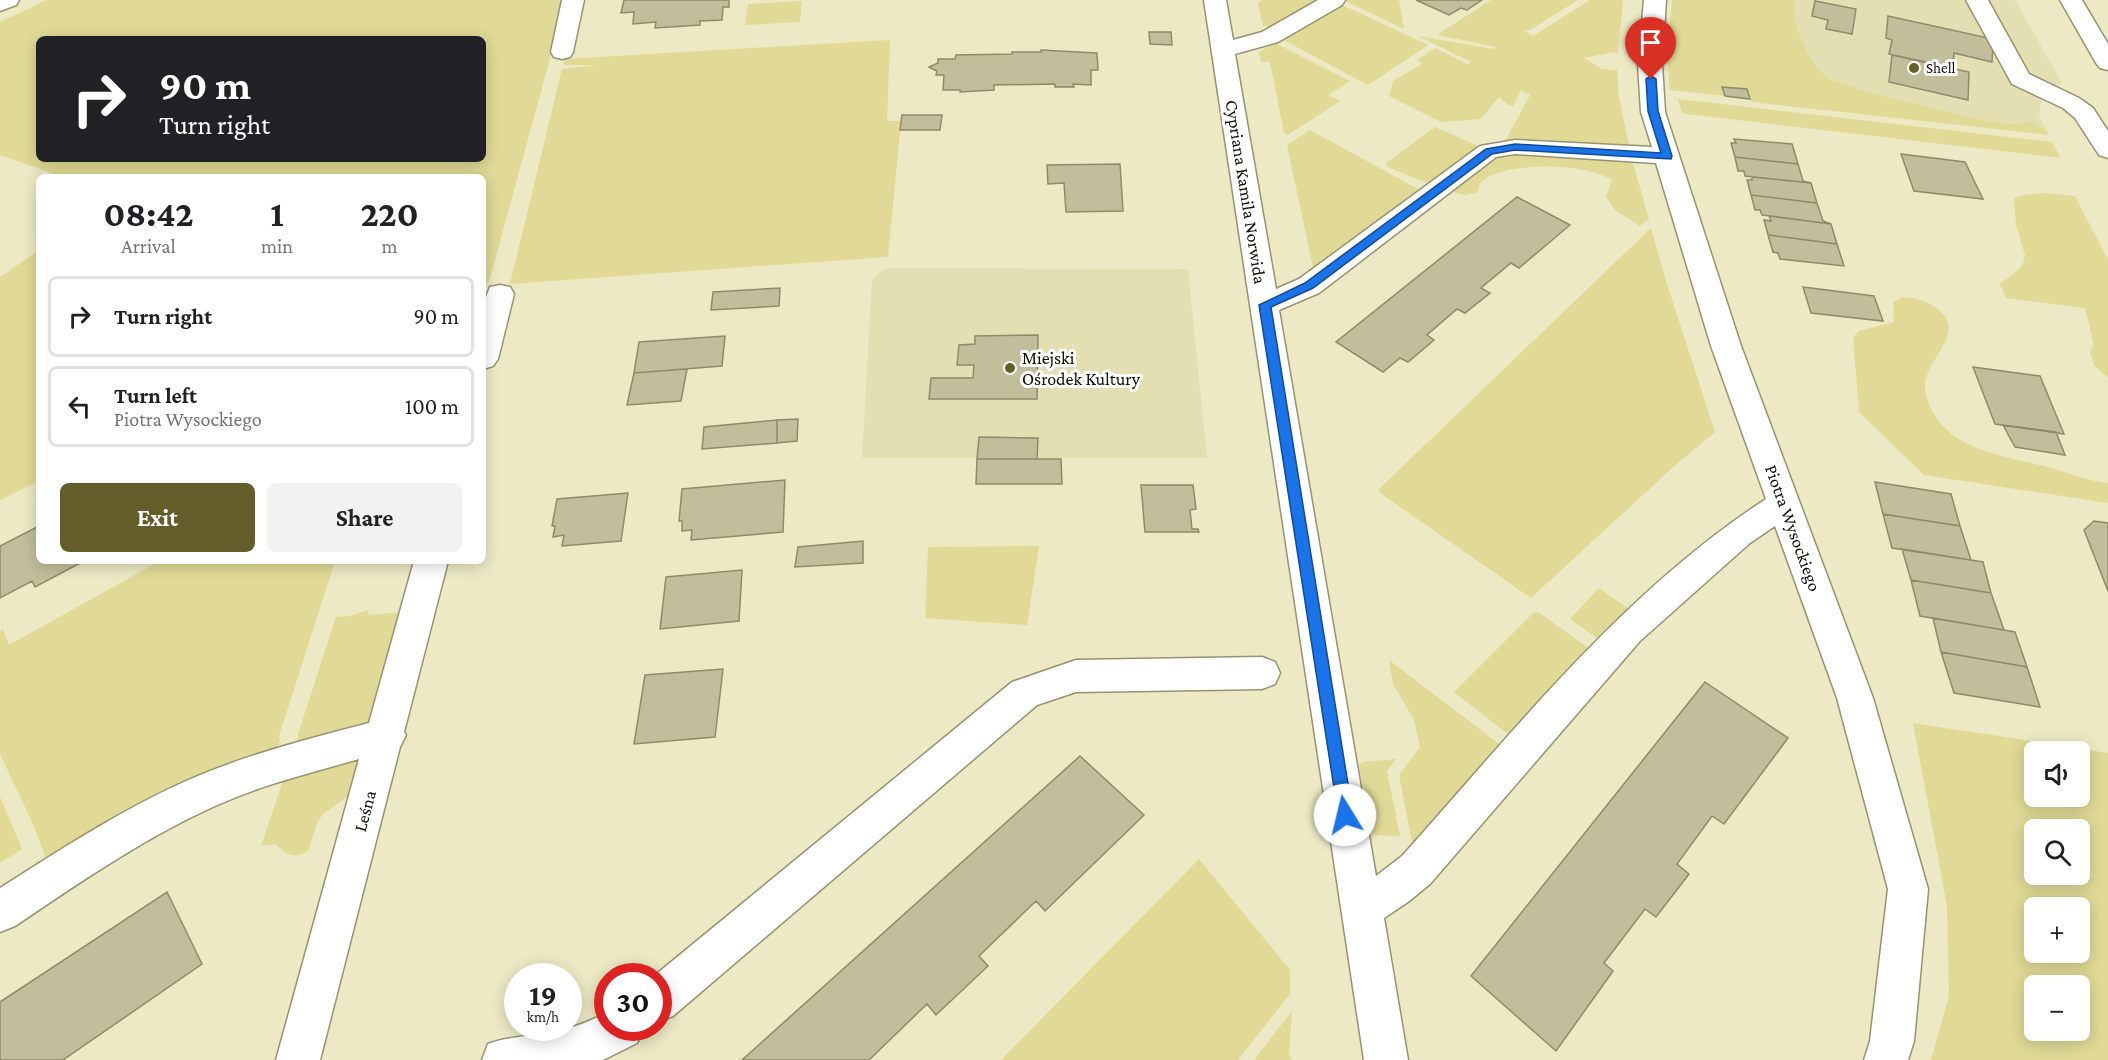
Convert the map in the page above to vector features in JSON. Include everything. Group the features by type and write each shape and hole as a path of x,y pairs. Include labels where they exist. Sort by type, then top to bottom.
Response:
{"street":[{"path":"0,4 8,0"},
{"path":"562,52 573,0"},
{"name":"Cypriana Kamila Norwida","path":"1215,0 1386,1060"},
{"path":"1223,50 1270,37 1334,0"},
{"name":"Piotra Wysockiego","path":"1655,0 1650,64 1653,111 1726,346 1855,698 1908,889 1892,1041 1886,1060"},
{"path":"1977,0 2020,79 2071,103 2084,113 2108,150"},
{"path":"2071,0 2108,63"},
{"path":"1265,305 1309,286 1489,151 1515,147 1667,156"},
{"path":"486,348 500,294"},
{"path":"1360,909 1394,888 1416,870 1628,630 1738,534 1783,504"},
{"name":"Leśna","path":"298,1060 387,735 430,564"},
{"path":"672,989 1025,693 1076,676 1262,673"},
{"path":"0,912 145,820 201,794 252,773 387,735"},
{"path":"504,1060 559,1054 595,1041"}],"shaded area":[{"path":"47,0 566,0 489,282 486,283 486,174 54,174 0,155 0,22"},
{"path":"1261,0 1326,0 1277,27 1263,26 1258,4"},
{"path":"1347,0 1399,0 1404,29 1345,1"},
{"path":"1491,0 1578,0 1530,30 1524,31 1533,36 1590,0 1623,0 1618,54 1614,52 1584,58 1602,69 1617,70 1619,97 1630,151 1503,145 1530,95 1521,90 1513,106 1499,97 1481,119 1441,122 1389,96 1393,81 1422,64 1417,60 1435,48 1467,64 1471,62 1418,36 1493,49 1497,47 1437,35"},
{"path":"1672,0 1794,0 1794,18 1800,37 1810,58 1827,78 1875,94 1992,122 2017,124 2030,122 2047,131 2049,135 1751,102 1747,89 1722,87 1725,96 1670,90 1667,56"},
{"path":"1794,0 2015,0 2062,83 2042,98 2039,116 2047,131 2030,122 2017,124 1992,122 1875,94 1827,78 1810,58 1800,37 1794,18"},
{"path":"802,1 800,22 745,25 748,4"},
{"path":"1340,4 1428,45 1368,85 1280,38"},
{"path":"890,40 887,121 901,121 888,257 510,284 562,69 598,65 563,65 565,59"},
{"path":"1275,43 1350,81 1328,95 1340,101 1288,135 1284,133 1270,62 1261,62 1259,52"},
{"path":"1678,99 2052,142 2061,158 1687,114 1682,113"},
{"path":"1435,127 1476,145 1479,150 1431,185 1388,167 1386,163"},
{"path":"1310,130 1422,191 1314,272 1287,145"},
{"path":"1520,154 1632,160 1649,219 1640,226 1615,210 1606,197 1612,180 1584,170 1527,167 1509,170 1482,181 1476,193 1465,195 1449,191 1495,158"},
{"path":"2046,193 2075,196 2108,260 2108,378 2094,365 2090,352 2094,345 2085,308 2006,298 2000,284 2023,264 2025,255 2016,225 2014,199 2023,195"},
{"path":"1651,228 1715,432 1671,469 1531,598 1380,493 1379,489"},
{"path":"36,252 36,482 0,500 0,277"},
{"path":"886,268 1188,269 1207,458 862,458 872,279"},
{"path":"1903,297 1931,304 1947,319 1947,337 1927,375 1925,384 1930,407 1944,427 1956,437 1986,452 2108,483 2108,503 1924,475 1859,412 1853,337 1859,331 1894,322 1893,302"},
{"path":"1039,546 1027,625 925,618 928,547"},
{"path":"155,564 334,564 275,755 50,869 33,824 0,754 0,631 3,629 9,645"},
{"path":"1599,588 1630,610 1601,641 1570,619"},
{"path":"369,610 367,615 405,612 374,722 295,751 299,731 336,617 350,616"},
{"path":"1538,612 1587,647 1589,653 1513,738 1454,692 1533,613"},
{"path":"1389,660 1503,747 1414,852 1399,775 1420,747 1414,720 1393,684"},
{"path":"1913,723 2030,741 2024,741 2024,807 2090,807 2090,750 2108,753 2108,1060 1931,1060 1949,996 1947,906"},
{"path":"361,755 347,797 323,814 317,823 308,851 291,855 276,844 261,846 285,775"},
{"path":"1396,759 1387,771 1400,836 1372,835 1359,765 1363,762"},
{"path":"0,797 22,849 0,863"},
{"path":"1199,859 1290,970 1290,994 1238,1060 1001,1060"},
{"path":"1292,1011 1289,1054 1292,1060 1254,1060"}],"building":[{"path":"624,0 729,0 729,7 723,7 722,20 700,21 700,25 655,28 656,22 633,24 634,12 621,13"},
{"path":"1416,0 1482,0 1467,10 1461,8 1449,15"},
{"path":"1815,1 1856,9 1852,34 1826,29 1828,20 1812,16"},
{"path":"1888,16 1993,39 1992,62 1954,53 1953,68 1889,54 1892,40 1886,38"},
{"path":"1149,32 1171,32 1172,45 1150,44"},
{"path":"1041,50 1097,53 1098,70 1091,70 1091,85 1073,84 1074,87 1055,87 1055,84 994,85 994,90 960,92 960,90 943,90 944,75 936,75 937,71 929,67 938,63 938,59 955,59 956,55 1012,54 1012,52 1041,52"},
{"path":"1892,55 1969,72 1968,100 1889,82"},
{"path":"1722,87 1747,89 1750,99 1725,96"},
{"path":"902,115 942,115 940,130 900,130"},
{"path":"1734,139 1792,144 1798,164 1735,157 1731,143 1736,143"},
{"path":"1901,154 1965,162 1983,199 1914,191"},
{"path":"1735,157 1798,164 1803,181 1811,183 1745,176 1744,171 1738,171"},
{"path":"1120,164 1123,211 1066,212 1064,183 1048,184 1047,165"},
{"path":"1752,177 1811,183 1817,203 1751,195 1747,180 1752,180"},
{"path":"1751,195 1817,203 1823,221 1831,224 1762,215 1760,210 1755,210"},
{"path":"1517,197 1570,225 1519,268 1511,263 1481,288 1490,293 1465,313 1457,309 1427,335 1434,340 1408,362 1400,358 1383,372 1336,342"},
{"path":"1769,216 1831,224 1837,244 1768,235 1764,220 1771,221"},
{"path":"1768,235 1837,244 1844,266 1780,259 1778,253 1773,252"},
{"path":"1803,287 1874,296 1883,321 1811,313"},
{"path":"780,288 779,306 711,310 713,292"},
{"path":"1038,335 1037,399 929,399 931,378 973,378 974,365 957,365 959,345 975,344 975,336"},
{"path":"725,336 722,366 634,373 639,342"},
{"path":"1973,367 2040,376 2064,434 1995,424"},
{"path":"687,369 681,401 627,405 634,373"},
{"path":"798,419 797,441 777,443 777,420"},
{"path":"777,420 777,443 702,449 704,427"},
{"path":"2003,425 2056,432 2065,455 2015,447"},
{"path":"979,437 1038,438 1037,459 977,459"},
{"path":"977,459 1061,459 1062,484 976,484"},
{"path":"785,480 783,532 691,540 692,530 682,531 682,521 679,521 682,489"},
{"path":"1875,482 1951,494 1960,526 1883,514"},
{"path":"1141,485 1193,485 1196,509 1190,510 1192,529 1198,529 1199,532 1145,532"},
{"path":"628,493 621,541 562,546 564,535 553,537 555,526 552,526 557,499"},
{"path":"1883,514 1960,526 1971,560 1892,548"},
{"path":"2094,521 2108,523 2108,591 2084,530"},
{"path":"36,528 36,564 78,564 35,587 32,581 0,598 0,546"},
{"path":"863,541 863,563 795,567 798,547"},
{"path":"1902,549 1983,562 1991,593 1911,580"},
{"path":"742,570 739,621 660,629 666,577"},
{"path":"1911,580 1991,593 2004,630 1920,616"},
{"path":"1933,618 2015,632 2027,667 1941,652"},
{"path":"1941,652 2027,667 2040,707 1954,693"},
{"path":"723,669 715,737 634,744 645,675"},
{"path":"1705,682 1788,738 1724,824 1712,816 1677,864 1689,874 1656,917 1645,909 1604,963 1613,971 1556,1051 1471,976"},
{"path":"1080,756 1144,815 1045,911 1036,901 979,956 988,966 936,1015 927,1004 869,1060 742,1060"},
{"path":"167,892 202,964 63,1060 0,1060 0,1002"}],"place":[{"name":"Shell","path":"1914,68"},
{"name":"Miejski Ośrodek Kultury","path":"1010,368"}],"route":[{"path":"1345,815 1265,305 1309,286 1489,151 1515,147 1667,156 1653,111 1651,79"}]}
